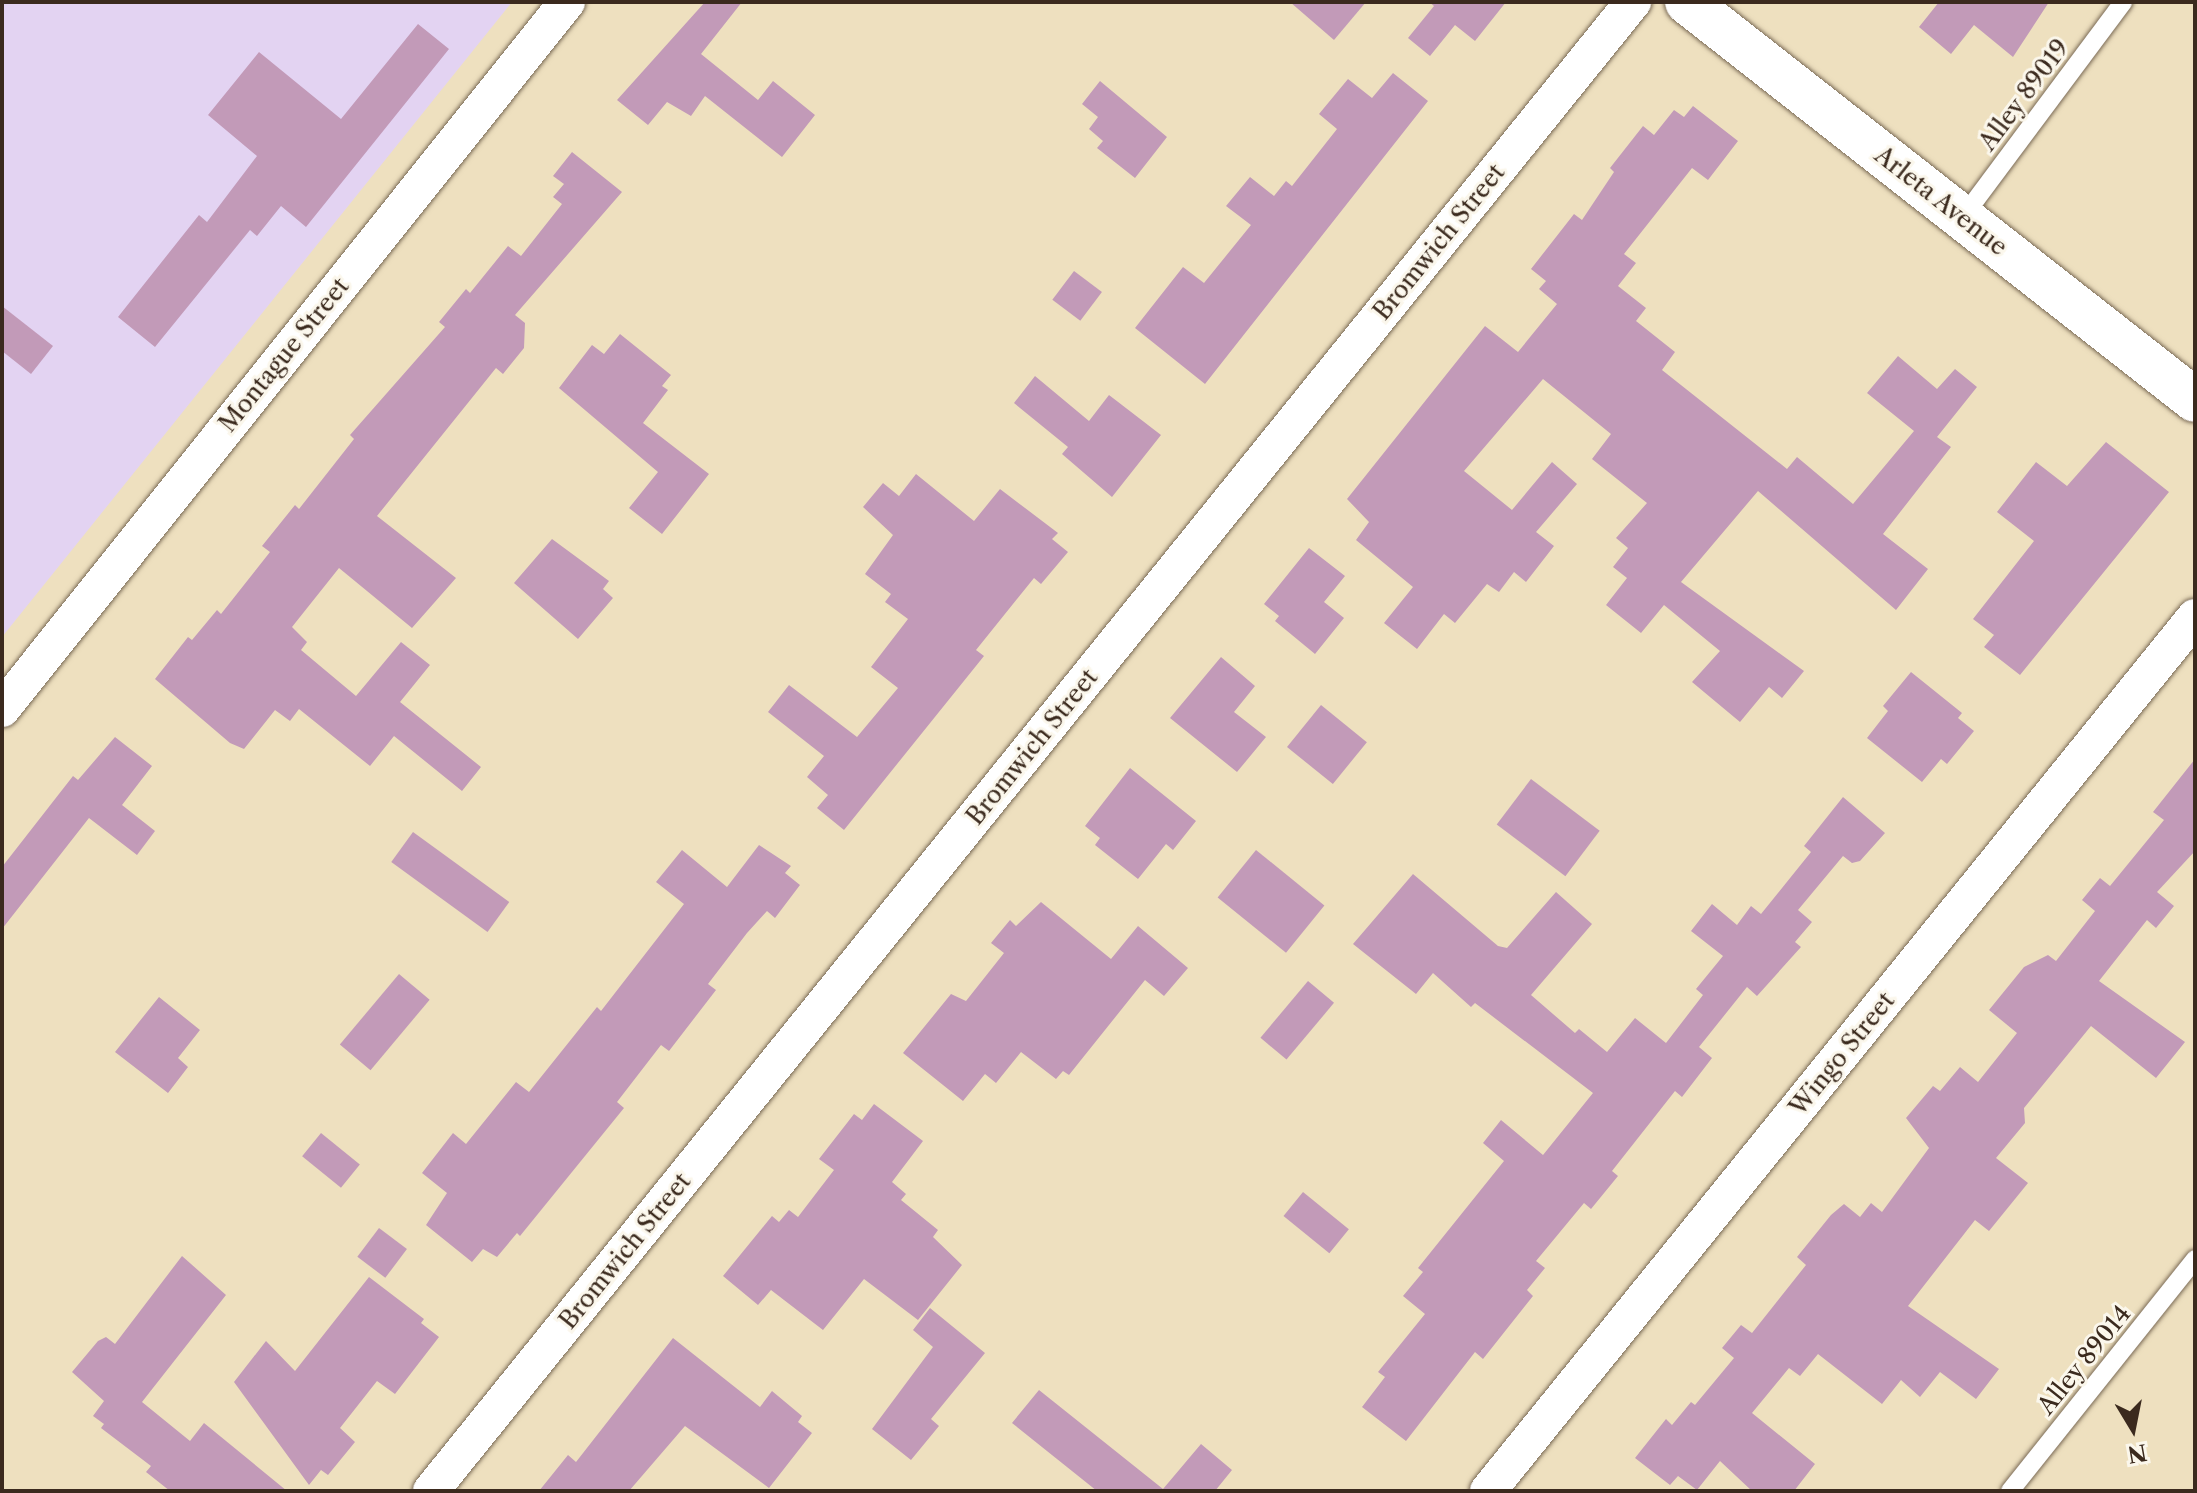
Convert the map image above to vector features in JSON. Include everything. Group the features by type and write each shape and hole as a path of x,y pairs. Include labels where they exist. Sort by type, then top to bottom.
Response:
{"main road":[{"name":"Arleta Avenue","path":"1687,2 2195,400"}],"street":[{"name":"Montague Street","path":"2,709 567,2"},
{"name":"Bromwich Street","path":"431,1491 1633,2"},
{"name":"Wingo Street","path":"1488,1491 2195,617"}],"lane":[{"name":"Alley 89019","path":"1963,217 2123,2"},
{"name":"Alley 89014","path":"2010,1491 2195,1259"}],"shaded area":[{"path":"2,2 512,2 2,637"}],"building":[{"path":"705,2 742,2 701,54 758,100 773,81 815,115 782,157 705,96 691,116 667,102 648,125 617,100"},
{"path":"1290,2 1366,2 1334,40"},
{"path":"1429,2 1506,2 1475,41 1455,25 1430,56 1408,38 1434,6"},
{"path":"1939,2 2049,2 2013,57 1974,25 1951,54 1919,27"},
{"path":"418,24 449,49 306,227 281,206 257,236 250,230 155,347 118,317 199,215 207,222 257,156 208,115 259,52 341,119"},
{"path":"1393,73 1428,101 1205,384 1135,328 1183,267 1204,283 1251,225 1226,206 1250,177 1274,196 1286,181 1292,186 1337,129 1319,114 1348,79 1372,98"},
{"path":"1100,81 1167,137 1135,178 1097,148 1103,141 1089,129 1098,117 1082,104"},
{"path":"1693,106 1738,141 1708,180 1692,168 1624,254 1636,263 1618,286 1646,308 1636,321 1675,352 1662,370 1787,469 1797,457 1853,504 1914,431 1867,393 1898,356 1937,389 1955,369 1977,387 1937,437 1951,447 1883,534 1928,569 1896,610 1758,491 1681,582 1804,671 1782,698 1769,687 1740,722 1692,682 1720,651 1664,605 1641,633 1606,605 1627,578 1613,567 1628,548 1616,538 1647,503 1592,459 1611,434 1543,379 1464,471 1512,510 1552,462 1577,484 1536,532 1554,546 1526,582 1514,572 1499,592 1487,584 1455,623 1444,614 1417,649 1384,623 1413,587 1356,540 1369,522 1347,499 1485,326 1518,352 1557,304 1539,289 1546,281 1531,269 1574,214 1582,220 1614,172 1610,168 1643,126 1654,135 1674,110 1684,117"},
{"path":"572,152 622,192 515,315 525,323 524,348 503,374 496,368 377,516 456,578 412,628 339,568 292,627 307,642 301,650 356,696 401,642 430,665 400,702 481,767 462,791 394,736 370,766 299,709 290,721 275,710 244,749 230,743 155,679 188,637 192,640 217,610 221,614 270,552 262,546 295,505 299,509 354,439 350,435 445,327 439,322 466,289 470,293 508,246 521,256 562,204 553,197 564,184 553,176"},
{"path":"1074,271 1102,292 1080,321 1052,300"},
{"path":"2,306 53,346 31,374 2,351"},
{"path":"620,334 671,375 662,386 668,390 643,423 709,474 662,534 629,508 658,472 559,388 592,345 604,354"},
{"path":"1035,376 1089,421 1109,395 1161,435 1112,497 1062,454 1068,447 1014,403"},
{"path":"2106,442 2169,492 2020,675 1984,647 1994,635 1973,619 2034,541 1997,512 2036,462 2067,486"},
{"path":"916,474 974,521 1000,489 1058,533 1052,539 1068,552 1041,584 1034,578 976,650 984,656 844,830 817,808 828,795 807,777 824,756 768,712 789,685 857,737 898,688 871,667 908,619 885,602 891,594 865,574 893,535 863,507 883,483 899,496"},
{"path":"552,539 609,581 603,589 613,598 578,639 514,583"},
{"path":"1309,548 1345,576 1324,602 1344,618 1315,654 1275,621 1279,616 1264,604"},
{"path":"1221,657 1255,686 1234,712 1266,737 1237,772 1170,718"},
{"path":"1911,672 1962,713 1958,718 1974,731 1947,764 1941,759 1922,782 1867,738 1888,711 1883,706"},
{"path":"1321,705 1367,742 1333,784 1287,747"},
{"path":"115,737 152,766 122,805 155,831 137,855 89,818 2,929 2,867 73,776 78,780"},
{"path":"2195,759 2195,851 2157,892 2174,906 2156,928 2147,920 2099,981 2185,1042 2156,1078 2091,1026 2024,1108 2025,1123 1996,1158 2028,1183 1989,1231 1975,1220 1908,1306 1999,1369 1976,1399 1940,1372 1920,1397 1901,1380 1882,1404 1818,1354 1800,1376 1789,1368 1752,1413 1815,1464 1794,1491 1752,1491 1720,1461 1697,1490 1678,1476 1670,1485 1635,1458 1666,1419 1672,1425 1691,1402 1695,1405 1734,1358 1722,1348 1741,1325 1752,1333 1806,1265 1797,1257 1831,1215 1844,1204 1860,1217 1871,1203 1882,1212 1929,1148 1906,1118 1933,1086 1940,1091 1960,1067 1978,1082 2017,1033 1989,1010 2024,967 2048,955 2056,961 2095,911 2082,900 2100,878 2110,886 2164,820 2153,812"},
{"path":"1130,768 1196,821 1173,850 1166,844 1138,879 1095,845 1100,838 1085,826"},
{"path":"1531,779 1600,831 1565,876 1497,825"},
{"path":"1843,797 1885,833 1860,861 1852,863 1843,856 1798,910 1812,922 1795,942 1801,947 1757,996 1747,987 1699,1047 1712,1058 1682,1097 1675,1091 1612,1171 1618,1176 1591,1209 1584,1203 1536,1261 1545,1268 1527,1290 1533,1296 1483,1359 1475,1352 1406,1441 1362,1407 1385,1377 1378,1372 1425,1314 1403,1296 1423,1272 1418,1268 1504,1161 1483,1143 1501,1120 1543,1155 1593,1093 1475,1003 1471,1007 1433,973 1416,994 1353,944 1413,874 1498,946 1507,948 1556,892 1592,924 1531,995 1575,1033 1579,1029 1607,1052 1635,1018 1666,1043 1703,995 1696,989 1723,956 1691,931 1712,904 1737,925 1751,906 1761,914 1811,852 1804,846"},
{"path":"413,832 509,902 488,932 391,862"},
{"path":"759,845 791,866 785,873 800,885 775,918 767,911 747,933 708,984 716,990 669,1051 661,1045 617,1102 624,1108 520,1236 517,1233 497,1257 483,1249 472,1262 426,1225 447,1193 422,1173 453,1133 466,1144 516,1082 529,1092 597,1007 601,1011 684,904 656,882 682,850 727,887"},
{"path":"1256,850 1324,905 1286,953 1218,897"},
{"path":"1041,902 1111,959 1138,926 1188,968 1164,996 1145,980 1069,1075 1063,1071 1056,1079 1021,1052 996,1083 985,1074 963,1101 903,1053 951,994 966,1001 1004,953 991,943 1010,920 1016,926"},
{"path":"399,974 430,1000 371,1070 340,1044"},
{"path":"1308,981 1334,1003 1286,1060 1260,1038"},
{"path":"159,997 200,1030 178,1058 188,1067 168,1093 115,1052"},
{"path":"874,1104 923,1141 892,1182 906,1194 901,1200 938,1230 933,1237 962,1265 918,1320 864,1279 823,1330 771,1290 758,1305 723,1276 772,1216 779,1222 789,1210 798,1217 834,1170 819,1159 854,1114 862,1120"},
{"path":"321,1133 360,1164 341,1188 302,1156"},
{"path":"1303,1192 1349,1229 1329,1253 1283,1216"},
{"path":"379,1228 407,1249 385,1278 357,1257"},
{"path":"182,1256 226,1295 142,1402 190,1441 204,1423 287,1491 170,1491 146,1472 151,1466 101,1428 104,1424 93,1416 104,1401 72,1372 98,1341 106,1337 115,1344"},
{"path":"369,1277 424,1319 421,1323 439,1337 395,1394 377,1381 340,1428 355,1442 328,1475 321,1470 309,1485 234,1382 266,1341 295,1371"},
{"path":"930,1308 985,1353 931,1419 939,1426 911,1460 872,1429 933,1347 913,1330"},
{"path":"673,1338 760,1407 772,1391 802,1416 798,1422 812,1433 769,1488 685,1426 629,1491 539,1491 568,1455 576,1462"},
{"path":"1039,1390 1163,1489 1201,1444 1232,1470 1215,1491 1097,1491 1012,1423"}]}
